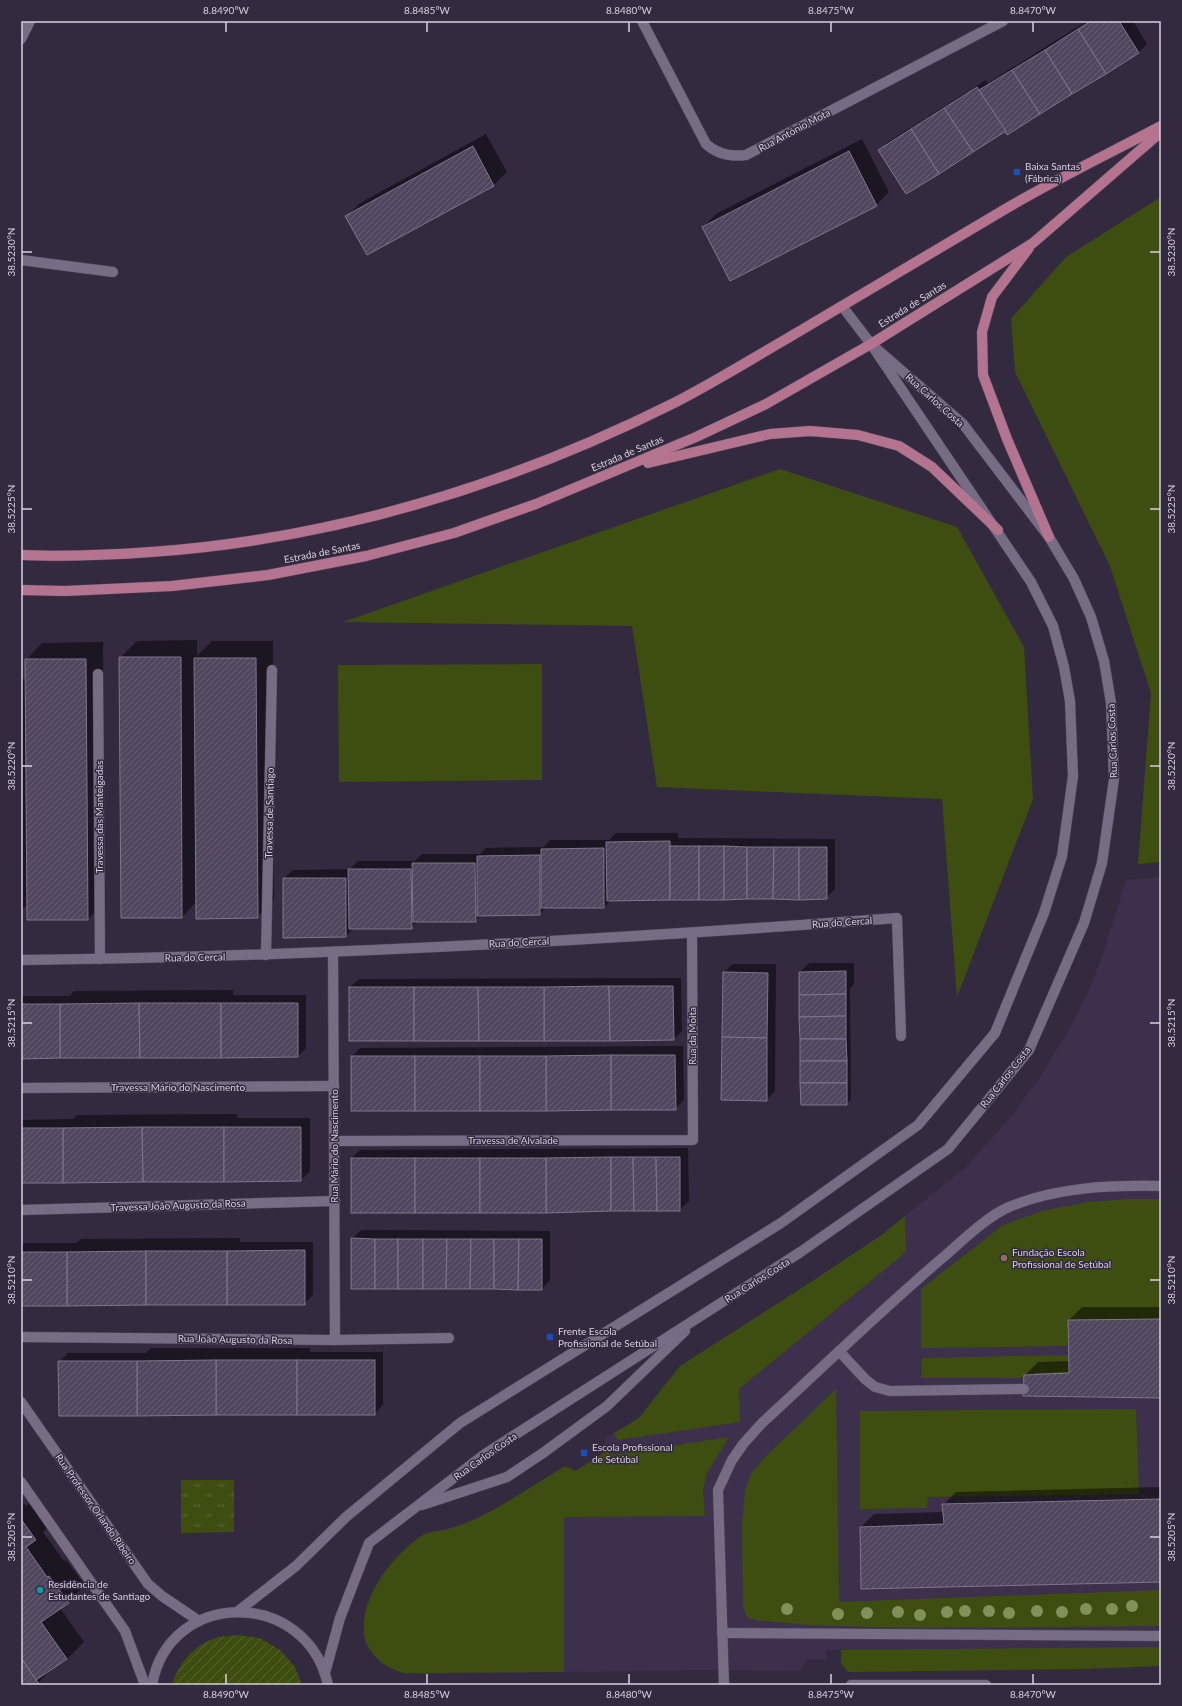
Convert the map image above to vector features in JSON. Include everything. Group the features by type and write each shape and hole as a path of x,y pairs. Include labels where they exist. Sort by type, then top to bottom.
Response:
{"main road":[{"path":"21,555 56,557 186,550 313,531 377,516 438,499 559,455 675,402 731,372 1005,209 1161,126"},
{"name":"Estrada de Santas","path":"21,590 65,591 172,586 268,575 366,556 454,533 536,504 696,437 766,404 871,344 1033,242 1161,132"},
{"path":"1033,242 992,297 982,332 983,375 1007,439 1049,537"},
{"path":"619,470 770,434 810,431 858,435 899,446 932,467 998,530"}],"street":[{"path":"21,39 30,21"},
{"name":"Rua António Mota","path":"642,21 706,144 717,152 738,156 746,155 1001,22"},
{"path":"21,260 113,272"},
{"name":"Rua Carlos Costa","path":"237,1612 296,1566 346,1517 460,1423 781,1223 918,1125 995,1033 1044,913 1062,856 1073,776 1070,701 1064,667 1052,626 1031,582 998,530 871,344 842,306"},
{"name":"Rua Carlos Costa","path":"325,1673 340,1618 369,1543 485,1454 799,1253 948,1149 1029,1050 1084,923 1102,863 1114,779 1111,703 1104,661 1091,617 1074,579 1049,537 963,424 871,344"},
{"name":"Travessa de Santiago","path":"266,955 272,670"},
{"name":"Travessa das Manteigadas","path":"98,674 100,959"},
{"name":"Rua do Cercal","path":"21,960 266,955 333,952 692,933 897,918 901,1036"},
{"name":"Rua da Moita","path":"692,933 692,1140"},
{"name":"Rua Mário do Nascimento","path":"333,952 335,1340"},
{"name":"Travessa Mário do Nascimento","path":"21,1088 334,1086"},
{"name":"Travessa de Alvalade","path":"334,1141 692,1140"},
{"path":"724,1685 718,1490 732,1460 744,1443 762,1423 897,1297 970,1235 1008,1207 1048,1194 1072,1190 1105,1186 1161,1186"},
{"name":"Travessa João Augusto da Rosa","path":"21,1210 334,1201"},
{"path":"414,1508 507,1477 543,1453 607,1406 704,1313"},
{"name":"Rua João Augusto da Rosa","path":"21,1337 335,1340 449,1338"},
{"path":"839,1351 865,1380 875,1387 890,1391 1024,1389"},
{"name":"Rua Professor Orlando Ribeiro","path":"21,1402 148,1584 162,1596 199,1621"},
{"path":"21,1482 126,1631 145,1685"},
{"path":"152,1685 154,1675 164,1653 180,1635 199,1621 218,1614 237,1612 266,1615 292,1628 312,1648 325,1673 328,1685"},
{"path":"722,1633 1161,1636"},
{"path":"851,1685 986,1685"}],"shaded area":[{"name":"Fundação Escola Profissional de Setúbal","path":"1161,877 1161,1666 1082,1669 848,1672 841,1663 841,1650 826,1650 826,1659 808,1659 799,1671 707,1670 420,1674 403,1673 380,1663 365,1644 363,1634 365,1617 375,1588 382,1575 400,1554 418,1538 427,1532 447,1529 470,1521 495,1509 565,1466 576,1471 606,1452 605,1438 638,1419 680,1366 883,1234 965,1168 1005,1124 1038,1080 1066,1035 1088,993 1103,954 1126,880"}],"green space":[{"path":"1161,197 1161,862 1138,864 1151,693 1110,566 1015,372 1011,319 1066,257"},
{"path":"780,469 957,527 1024,647 1033,799 957,997 942,799 657,787 632,626 343,622"},
{"path":"542,664 542,780 339,782 338,665"},
{"path":"1129,1199 1161,1199 1161,1319 1068,1320 1067,1346 921,1348 921,1289 1003,1225 1042,1211 1088,1202"},
{"path":"905,1216 906,1252 739,1389 740,1422 618,1440 614,1433 638,1419 680,1366 883,1234"},
{"path":"1068,1355 1069,1373 1024,1375 1024,1378 921,1378 922,1358"},
{"path":"836,1389 839,1602 1161,1590 1161,1626 907,1628 810,1625 754,1620 747,1617 743,1606 742,1525 745,1491 751,1473 766,1456"},
{"path":"1136,1409 1139,1494 928,1497 927,1508 860,1509 860,1411"},
{"path":"729,1437 707,1473 703,1490 705,1516 564,1517 564,1672 403,1673 380,1661 368,1645 364,1627 367,1607 376,1587 388,1567 404,1550 420,1537 471,1521 507,1502 565,1466 576,1471 606,1451 613,1455"},
{"path":"181,1480 234,1480 234,1532 181,1533"},
{"path":"238,1635 260,1638 280,1650 295,1667 302,1685 172,1685 178,1670 194,1650 216,1638"},
{"path":"1161,1647 1161,1666 1082,1669 848,1672 841,1663 841,1650"}],"building":[{"path":"1091,21 1119,21 1139,53 1106,74 1078,29"},
{"path":"1078,29 1106,74 1072,94 1045,50"},
{"path":"1045,50 1072,94 1040,114 1012,70"},
{"path":"1012,70 1040,114 1007,135 979,90"},
{"path":"977,87 1006,131 973,152 944,108"},
{"path":"944,108 973,152 939,174 911,129"},
{"path":"911,129 939,174 906,194 878,150"},
{"path":"473,146 494,186 367,255 345,216"},
{"path":"849,151 877,206 730,281 702,227"},
{"path":"119,657 181,657 182,918 121,918"},
{"path":"194,658 256,658 258,918 196,919"},
{"path":"25,659 86,659 88,920 27,920"},
{"path":"670,841 670,900 607,901 606,842"},
{"path":"670,846 699,846 699,900 670,900"},
{"path":"699,846 724,846 724,900 699,900"},
{"path":"724,846 747,847 747,899 724,900"},
{"path":"747,847 774,847 773,899 747,899"},
{"path":"774,847 799,847 799,900 773,899"},
{"path":"799,847 827,847 827,899 799,900"},
{"path":"604,848 604,908 541,908 541,849"},
{"path":"540,855 540,915 477,916 477,856"},
{"path":"412,863 475,863 476,922 413,922"},
{"path":"348,869 411,869 412,929 349,929"},
{"path":"283,878 346,878 346,937 283,938"},
{"path":"846,971 846,994 799,995 799,972"},
{"path":"723,972 768,973 767,1038 722,1037"},
{"path":"609,986 610,1041 544,1041 544,987"},
{"path":"609,986 673,986 674,1040 610,1041"},
{"path":"349,987 414,987 414,1041 349,1041"},
{"path":"414,987 478,987 479,1041 414,1041"},
{"path":"478,987 544,987 544,1041 479,1041"},
{"path":"846,994 846,1016 799,1017 799,995"},
{"path":"139,1003 140,1058 60,1058 60,1004"},
{"path":"139,1003 221,1003 221,1058 140,1058"},
{"path":"221,1003 298,1003 298,1057 221,1058"},
{"path":"21,1004 60,1004 60,1058 21,1059"},
{"path":"846,1016 846,1039 800,1039 799,1017"},
{"path":"722,1037 767,1038 767,1101 721,1100"},
{"path":"800,1039 846,1039 847,1061 800,1061"},
{"path":"611,1055 675,1055 676,1110 611,1110"},
{"path":"611,1055 611,1110 546,1111 546,1056"},
{"path":"351,1056 415,1056 415,1111 351,1111"},
{"path":"415,1056 480,1056 480,1111 415,1111"},
{"path":"480,1056 546,1056 546,1111 480,1111"},
{"path":"800,1061 847,1061 847,1083 800,1083"},
{"path":"800,1083 847,1083 847,1105 801,1105"},
{"path":"142,1127 224,1127 224,1182 143,1182"},
{"path":"142,1127 143,1182 63,1183 63,1128"},
{"path":"224,1127 301,1127 301,1181 224,1182"},
{"path":"21,1128 63,1128 63,1183 21,1183"},
{"path":"611,1157 611,1211 546,1213 546,1158"},
{"path":"611,1157 633,1157 634,1211 611,1211"},
{"path":"633,1157 656,1157 657,1211 634,1211"},
{"path":"656,1157 680,1157 680,1211 657,1211"},
{"path":"351,1158 415,1158 415,1213 351,1213"},
{"path":"415,1158 480,1158 480,1213 415,1213"},
{"path":"480,1158 546,1158 546,1213 480,1213"},
{"path":"351,1238 375,1239 375,1289 351,1289"},
{"path":"375,1239 398,1239 398,1289 375,1289"},
{"path":"398,1239 423,1239 423,1289 398,1289"},
{"path":"423,1239 447,1239 446,1289 423,1289"},
{"path":"447,1239 471,1239 470,1289 446,1289"},
{"path":"471,1239 494,1239 494,1289 470,1289"},
{"path":"494,1239 519,1239 518,1290 494,1289"},
{"path":"519,1239 542,1239 542,1290 518,1290"},
{"path":"305,1250 305,1305 227,1305 227,1251"},
{"path":"146,1251 146,1305 67,1306 67,1252"},
{"path":"146,1251 227,1251 227,1305 146,1305"},
{"path":"21,1252 67,1252 67,1306 21,1306"},
{"path":"1161,1319 1161,1398 1023,1396 1024,1375 1069,1373 1068,1320"},
{"path":"216,1360 297,1360 297,1415 216,1415"},
{"path":"216,1360 216,1415 137,1416 137,1361"},
{"path":"297,1360 375,1360 375,1415 297,1415"},
{"path":"58,1361 137,1361 137,1416 59,1416"},
{"path":"1161,1499 1161,1582 861,1589 860,1527 944,1524 942,1504"},
{"name":"Residência de Estudantes de Santiago","path":"21,1519 36,1540 26,1547 47,1577 49,1576 69,1603 41,1622 67,1659 36,1680 21,1658"},
{"path":"21,1658 39,1684 38,1685 21,1685"}],"place":[{"name":"Baixa Santas (Fábrica)","path":"1017,172"},
{"name":"Fundação Escola Profissional de Setúbal","path":"1004,1258"},
{"name":"Frente Escola Profissional de Setúbal","path":"550,1337"},
{"name":"Escola Profissional de Setúbal","path":"584,1453"},
{"name":"Residência de Estudantes de Santiago","path":"40,1590"}]}
